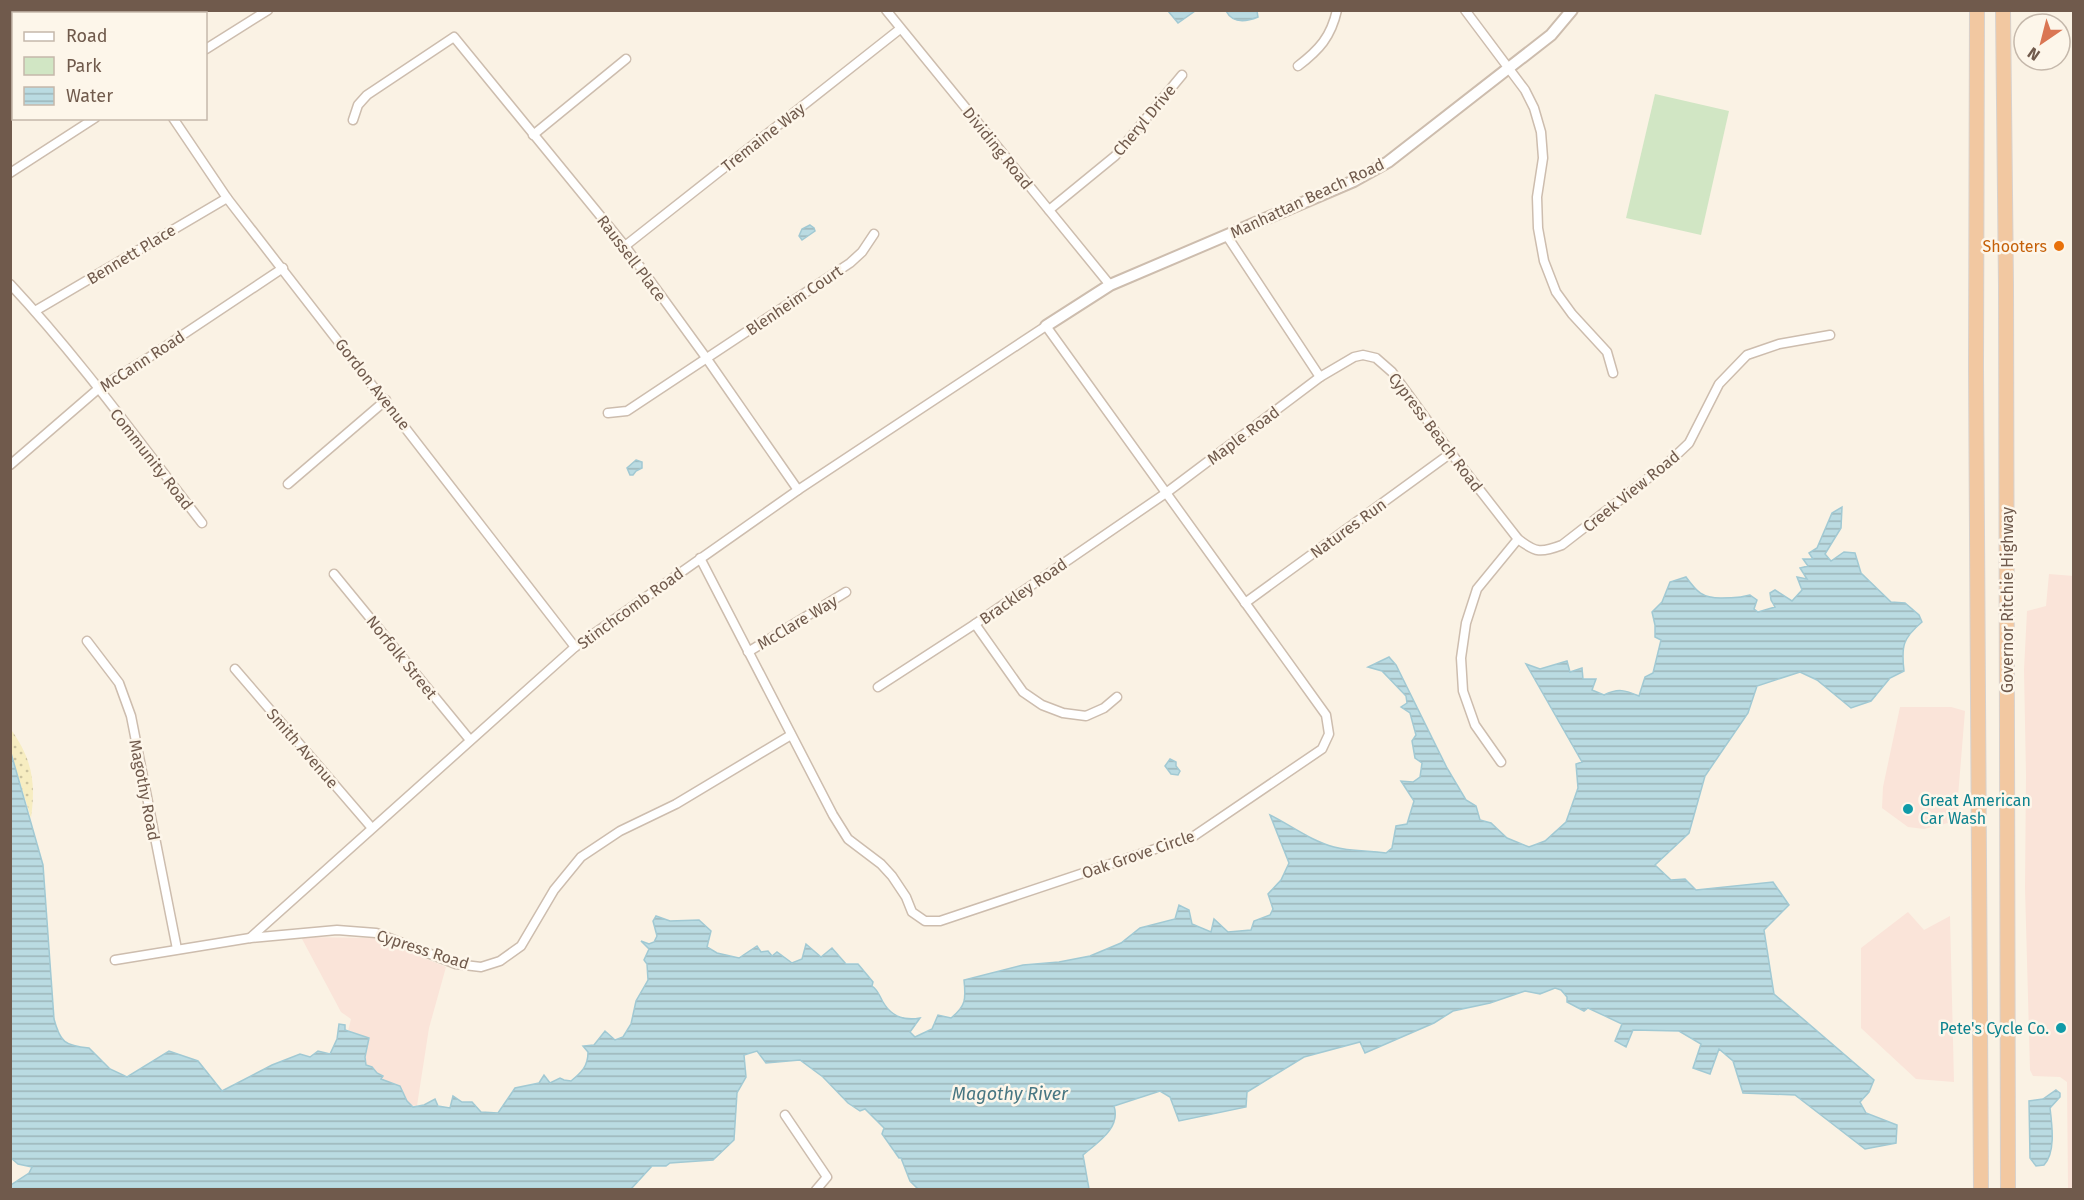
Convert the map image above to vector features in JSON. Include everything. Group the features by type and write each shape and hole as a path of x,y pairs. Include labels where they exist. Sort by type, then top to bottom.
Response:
{"highway":[{"name":"Governor Ritchie Highway","path":"1977,10 1976,368 1981,1190"},
{"name":"Governor Ritchie Highway","path":"2003,10 2006,285 2008,1190"}],"street":[{"path":"207,48 268,10"},
{"name":"Dividing Road","path":"886,10 1110,285"},
{"path":"1298,66 1316,52 1333,28 1337,10"},
{"path":"1465,10 1525,90 1534,108 1541,132 1543,158 1537,197 1538,228 1544,261 1557,292 1572,314 1607,352 1613,373"},
{"name":"Manhattan Beach Road","path":"1046,326 1110,285 1354,181 1388,162 1551,35 1572,10"},
{"name":"Tremaine Way","path":"625,246 900,29"},
{"name":"Raussell Place","path":"353,120 358,105 367,95 454,37 625,246 798,490"},
{"path":"533,135 626,59"},
{"name":"Cheryl Drive","path":"1049,210 1115,156 1182,75"},
{"path":"10,173 92,120"},
{"name":"Gordon Avenue","path":"173,120 227,198 386,400 575,647"},
{"name":"Bennett Place","path":"35,311 227,198"},
{"name":"Blenheim Court","path":"608,413 627,411 850,263 862,252 874,234"},
{"path":"1227,236 1320,377"},
{"name":"McCann Road","path":"10,465 98,389 283,268"},
{"name":"Community Road","path":"10,284 35,311 98,389 202,524"},
{"name":"Stinchcomb Road","path":"250,938 575,647 798,490 1046,326"},
{"name":"Oak Grove Circle","path":"700,558 833,815 848,839 881,864 892,876 906,897 912,912 925,921 940,921 1194,836 1322,749 1329,734 1326,715 1046,326"},
{"name":"Creek View Road","path":"1562,545 1669,462 1689,443 1719,384 1747,355 1779,344 1830,335"},
{"name":"Cypress Beach Road","path":"1320,377 1354,357 1364,355 1376,358 1392,372 1518,539 1533,550 1548,551 1562,545"},
{"name":"Maple Road","path":"1166,493 1320,377"},
{"path":"288,484 386,400"},
{"name":"Natures Run","path":"1245,603 1451,453"},
{"name":"Brackley Road","path":"878,687 975,624 1166,493"},
{"path":"1501,762 1475,725 1463,691 1461,658 1466,623 1477,589 1518,539"},
{"name":"Norfolk Street","path":"334,574 470,740"},
{"name":"McClare Way","path":"748,652 846,592"},
{"path":"975,624 1023,692 1042,705 1063,713 1086,716 1104,708 1117,697"},
{"name":"Magothy Road","path":"87,641 119,683 131,716 177,949"},
{"name":"Smith Avenue","path":"235,669 371,828"},
{"name":"Cypress Road","path":"115,960 250,938 337,930 376,933 456,964 482,968 500,961 521,946 554,890 581,857 620,831 676,804 791,735"},
{"path":"785,1115 827,1177 816,1190"}],"shaded area":[{"path":"2049,574 2074,576 2073,1190 2068,1189 2067,1082 2060,1077 2033,1076 2030,1070 2025,888 2024,670 2027,611 2046,606"},
{"path":"1900,707 1951,707 1965,711 1956,821 1924,829 1908,827 1882,808 1883,787"},
{"path":"1908,912 1924,930 1950,916 1954,1082 1916,1079 1861,1028 1861,948"},
{"path":"301,937 375,938 446,967 429,1028 412,1138 317,1156 351,1019 341,1012"}],"sand":[{"path":"10,728 28,760 31,771 33,793 31,818 11,753"}],"green space":[{"path":"1655,94 1729,111 1701,235 1626,218"}],"water":[{"path":"1168,11 1195,11 1178,23"},
{"path":"1226,11 1257,11 1258,17 1240,21 1232,18"},
{"path":"810,225 815,231 802,240 799,236 802,229"},
{"path":"636,460 642,462 642,468 630,475 627,468"},
{"name":"Magothy River","path":"1842,507 1841,528 1825,554 1831,561 1844,552 1855,553 1861,573 1891,602 1905,603 1919,615 1922,622 1905,643 1904,671 1890,678 1871,701 1851,708 1817,680 1800,672 1757,686 1748,713 1705,776 1689,833 1655,865 1671,880 1685,879 1696,890 1773,882 1789,905 1764,930 1774,994 1874,1080 1869,1092 1860,1102 1866,1113 1897,1125 1896,1143 1865,1149 1795,1095 1743,1093 1733,1061 1719,1049 1710,1074 1693,1068 1701,1044 1679,1031 1633,1030 1626,1047 1615,1041 1622,1024 1588,1008 1584,1011 1567,1002 1567,997 1561,990 1555,988 1540,994 1525,991 1490,1003 1453,1011 1434,1023 1365,1053 1360,1042 1304,1057 1247,1092 1246,1107 1179,1121 1170,1097 1160,1091 1114,1106 1115,1114 1111,1128 1083,1155 1089,1189 918,1189 910,1181 901,1158 882,1134 884,1128 865,1109 860,1111 848,1103 823,1077 800,1060 766,1063 757,1051 744,1055 746,1077 737,1093 734,1140 713,1160 652,1166 631,1189 11,1189 11,1185 29,1173 32,1167 18,1164 11,1158 11,753 43,865 54,1019 61,1038 69,1044 89,1048 110,1069 127,1077 169,1051 198,1061 222,1091 272,1065 300,1054 310,1057 318,1051 330,1054 337,1039 339,1024 345,1025 345,1030 369,1038 365,1057 366,1065 383,1076 381,1079 400,1086 407,1101 413,1107 424,1105 435,1099 438,1106 450,1108 453,1096 462,1102 472,1102 481,1112 498,1113 515,1088 539,1083 544,1075 550,1083 560,1078 571,1081 586,1065 588,1052 583,1046 594,1045 605,1031 615,1040 623,1037 631,1024 636,1001 648,980 647,964 644,960 649,949 641,941 649,944 654,942 657,936 653,921 656,916 670,921 699,920 711,931 707,947 717,953 739,958 757,946 761,952 768,951 772,956 777,952 792,963 802,959 806,944 821,957 832,948 846,964 858,964 873,982 872,986 890,1011 903,1018 920,1018 910,1032 915,1037 932,1029 938,1015 951,1018 960,1010 965,997 964,980 1023,965 1059,962 1090,956 1121,943 1140,928 1175,919 1179,905 1189,910 1192,924 1211,932 1214,919 1228,932 1251,930 1254,921 1270,915 1273,909 1268,894 1281,880 1289,863 1270,815 1309,837 1334,847 1386,853 1392,848 1396,826 1407,824 1414,801 1401,781 1413,782 1420,777 1422,763 1415,758 1412,741 1416,735 1410,713 1401,707 1407,703 1406,696 1382,671 1368,667 1389,657 1396,665 1447,768 1466,800 1476,806 1480,820 1491,823 1507,838 1529,847 1545,841 1566,822 1578,788 1576,764 1582,762 1526,664 1540,669 1567,661 1570,672 1582,668 1583,679 1596,679 1592,690 1604,695 1613,691 1622,691 1639,696 1645,677 1653,673 1661,640 1655,637 1652,612 1662,602 1670,582 1686,577 1700,593 1714,598 1750,595 1757,600 1754,609 1758,612 1775,607 1770,593 1775,590 1792,601 1802,590 1797,577 1807,579 1800,568 1808,566 1803,559 1813,559 1809,553 1817,548 1832,513"},
{"path":"1170,759 1176,762 1180,771 1178,775 1171,774 1165,766"},
{"path":"2056,1090 2060,1093 2060,1097 2050,1108 2052,1146 2044,1165 2036,1166 2030,1158 2029,1101 2043,1099"}],"place":[{"name":"Shooters","path":"2059,246"},
{"name":"Great American Car Wash","path":"1908,809"},
{"name":"Pete's Cycle Co.","path":"2061,1028"}]}
